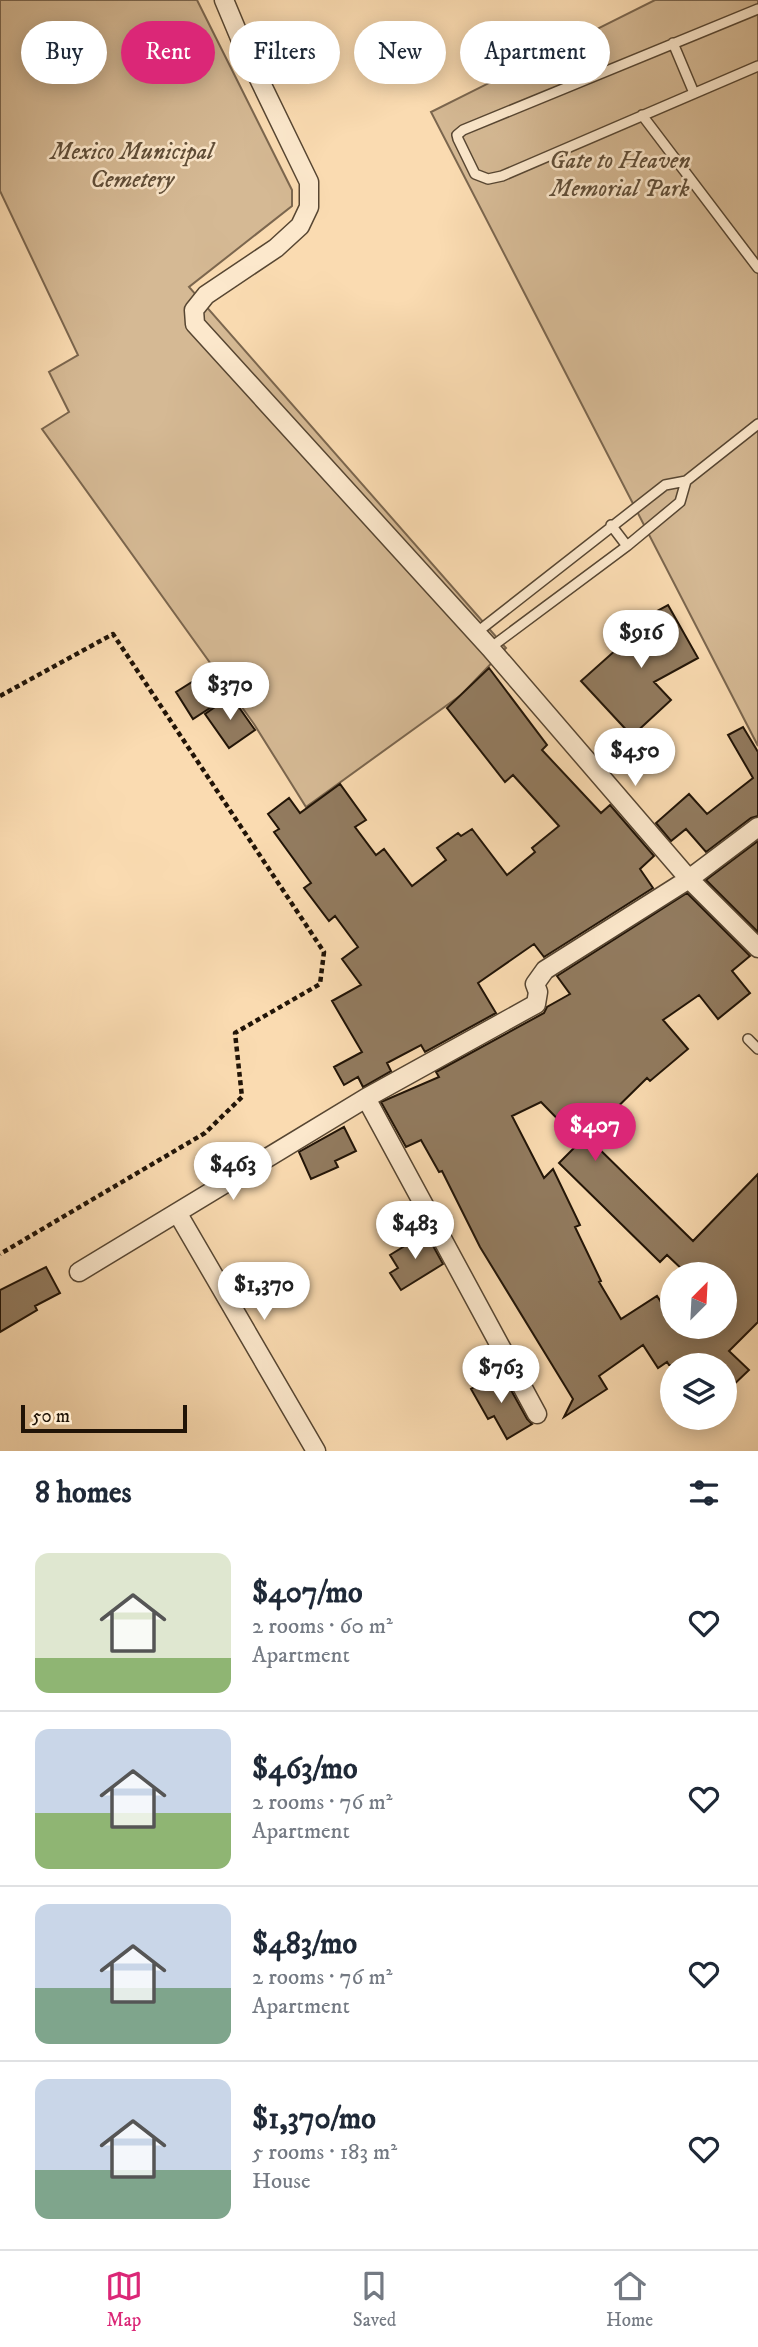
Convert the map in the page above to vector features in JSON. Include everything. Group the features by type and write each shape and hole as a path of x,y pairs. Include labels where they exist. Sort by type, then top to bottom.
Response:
{"street":[{"path":"224,0 245,50 309,182 309,207 300,226 276,248 206,295 194,310 195,324 490,648 689,879 758,948"},
{"path":"79,1272 366,1098 536,1004 538,992 535,984 545,970 689,879 758,827"},
{"path":"366,1098 537,1414"},
{"path":"178,1214 316,1451"}],"lane":[{"path":"758,9 457,135 475,174 488,179 502,176 758,66"},
{"path":"673,43 694,93"},
{"path":"642,115 758,268"},
{"path":"476,633 611,525 665,485 686,481 758,424"},
{"path":"490,648 627,546 680,502 686,481"},
{"path":"611,525 627,546"},
{"path":"748,1039 758,1049"}],"path":[{"path":"0,696 113,634 324,951 320,984 235,1033 242,1097 205,1133 0,1254"}],"green space":[{"name":"Mexico Municipal Cemetery","path":"0,0 197,0 208,21 121,21 121,84 215,84 215,36 229,64 229,84 239,84 292,190 292,206 189,287 506,648 461,695 306,807 254,724 42,429 69,412 49,372 78,355 0,191"},
{"name":"Gate to Heaven Memorial Park","path":"655,0 758,0 758,746 431,112 487,84 610,84 610,22"}],"building":[{"path":"668,605 698,658 654,682 671,700 632,736 581,681 627,640 625,635 637,628 635,623"},
{"path":"489,668 547,745 542,750 601,813 610,805 654,856 640,869 653,888 544,957 534,944 478,983 496,1013 425,1052 421,1045 387,1063 391,1071 363,1087 358,1077 344,1085 334,1067 362,1052 332,1001 361,985 342,959 358,947 335,916 329,921 304,888 311,883 274,832 279,829 268,814 289,798 300,813 340,784 366,820 355,827 376,855 384,849 412,886 446,860 437,848 458,833 461,836 472,829 507,875 535,852 532,848 559,826 513,775 505,782 447,708"},
{"path":"200,677 216,704 193,719 176,692"},
{"path":"231,696 255,730 229,748 205,714"},
{"path":"743,727 758,752 758,816 751,818 706,852 686,829 671,841 656,823 689,794 707,814 753,778 728,735"},
{"path":"758,841 758,932 706,880"},
{"path":"687,893 750,956 732,971 750,993 718,1019 699,995 663,1020 688,1049 650,1081 647,1078 587,1137 693,1241 758,1174 758,1322 729,1351 731,1353 660,1353 658,1368 643,1345 599,1376 607,1389 564,1417 573,1399 480,1247 442,1171 439,1172 421,1140 406,1147 381,1102 439,1077 436,1072 544,1013 547,1007 570,994 557,976","holes":["541,1102 580,1142 559,1163 660,1262 667,1255 674,1262 737,1262 737,1339 660,1339 660,1301 657,1296 621,1319 599,1282 601,1281 575,1227 580,1225 553,1169 544,1178 512,1116"]},
{"path":"344,1127 356,1151 335,1161 338,1167 311,1179 299,1152"},
{"path":"426,1233 443,1264 401,1290 390,1273 398,1268 390,1255"},
{"path":"46,1267 60,1293 35,1306 37,1310 0,1332 0,1290"},
{"path":"737,1359 749,1370 737,1382"},
{"path":"501,1372 532,1424 507,1439 494,1416 488,1419 471,1389"}]}
